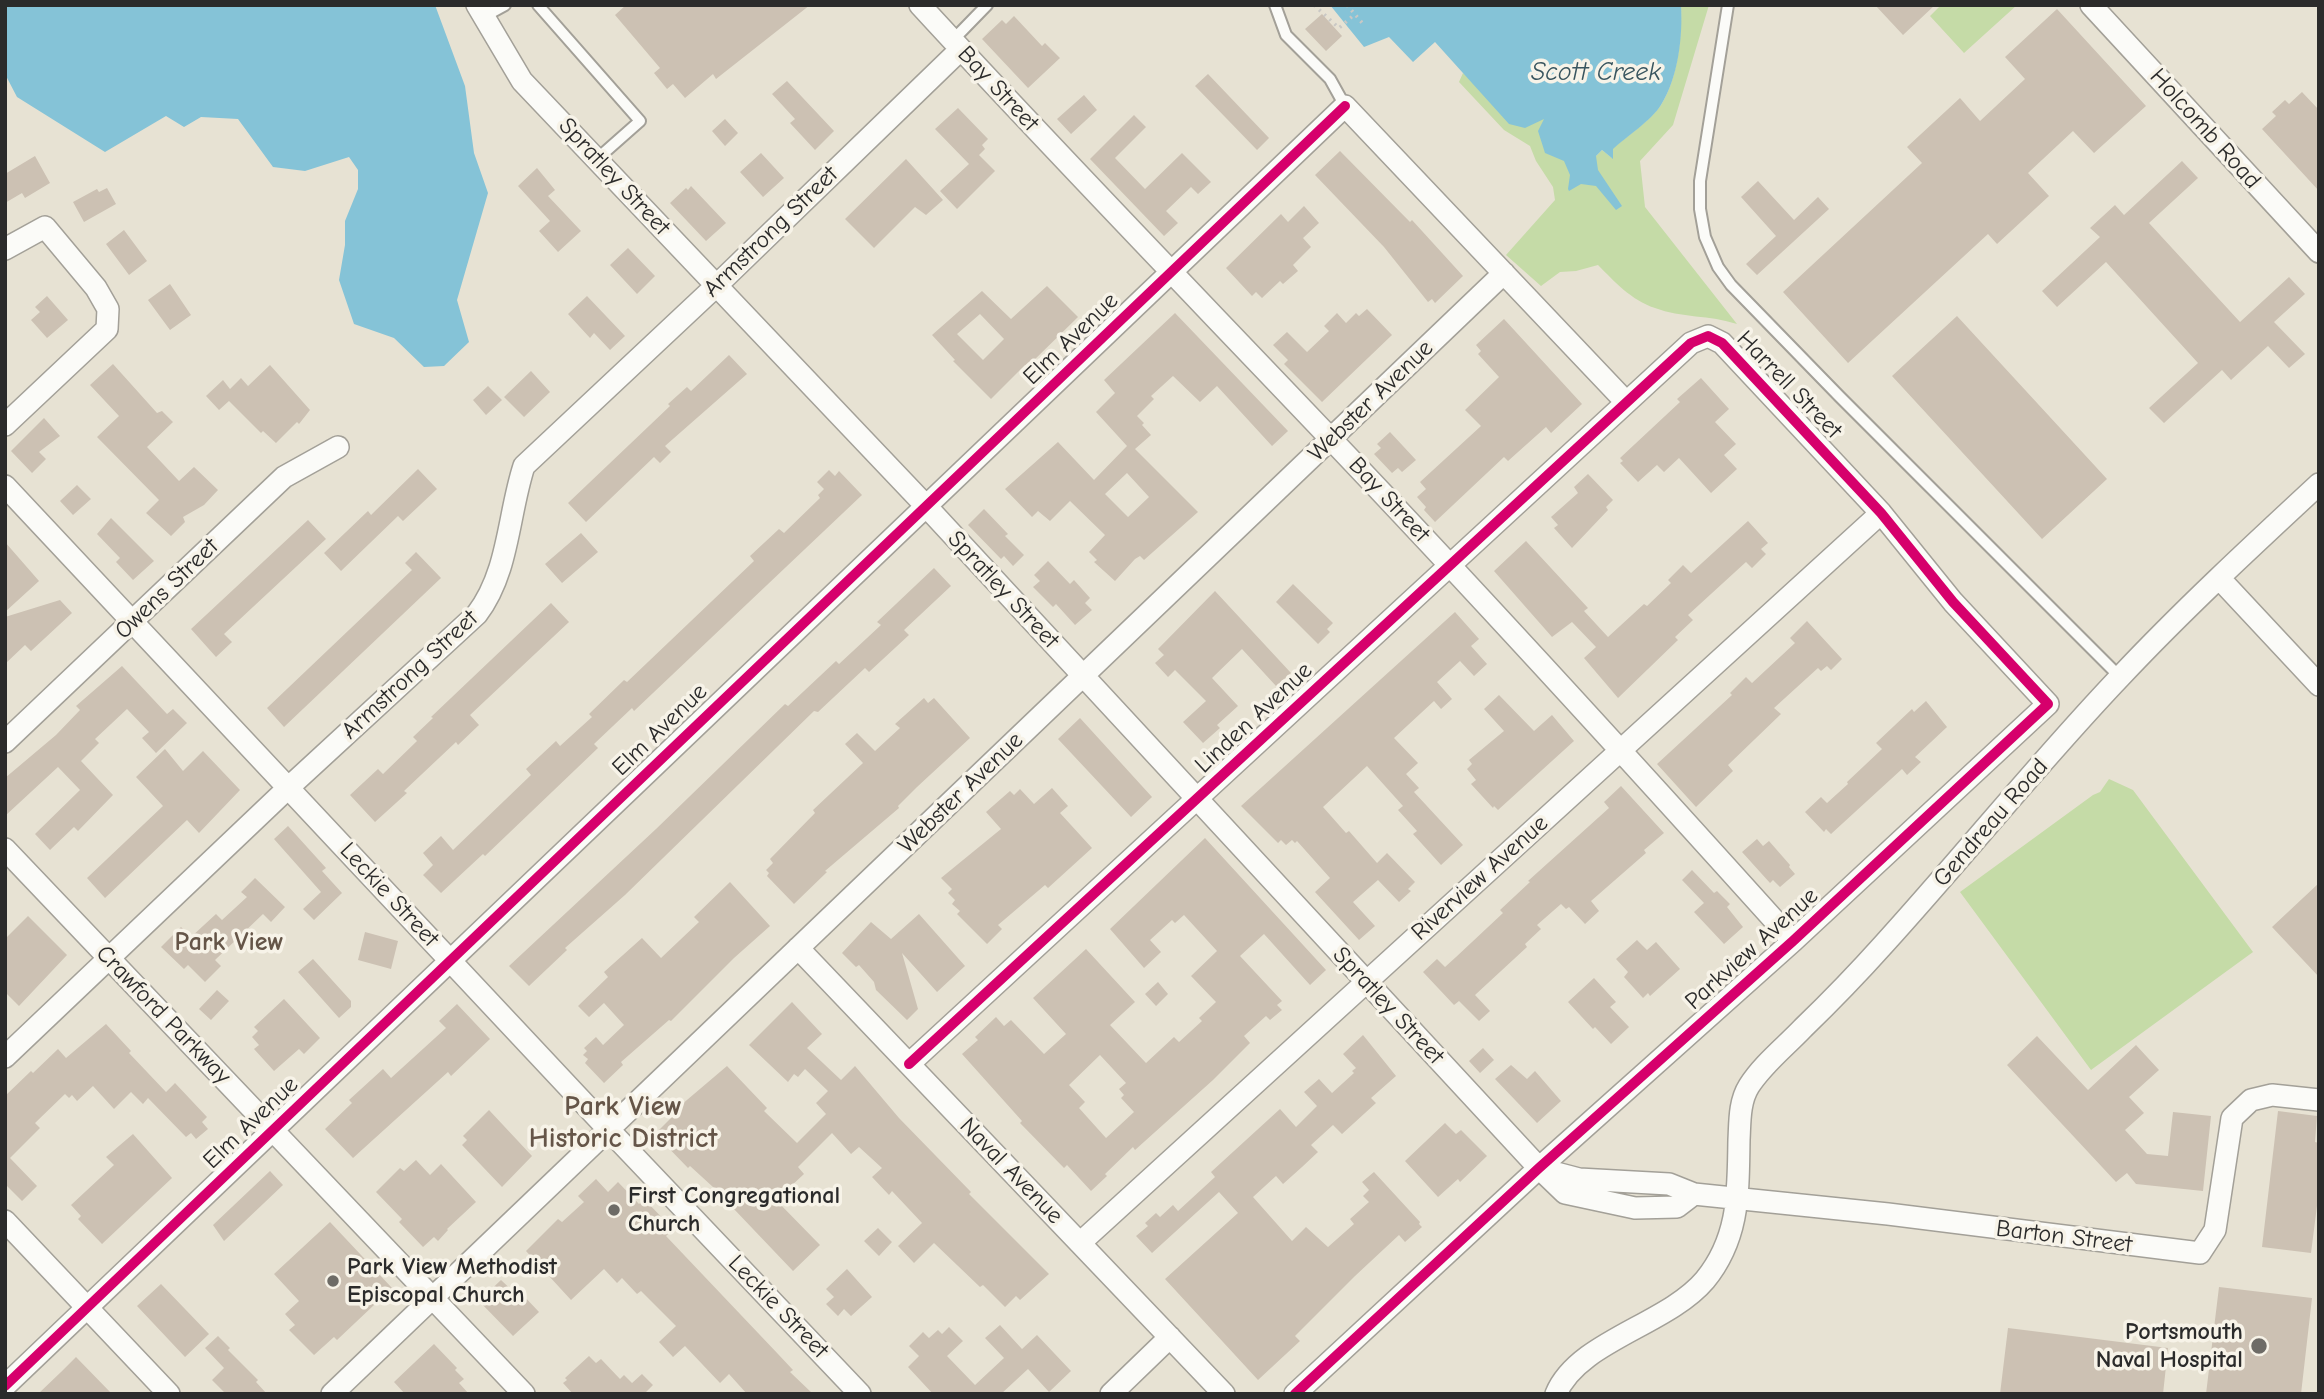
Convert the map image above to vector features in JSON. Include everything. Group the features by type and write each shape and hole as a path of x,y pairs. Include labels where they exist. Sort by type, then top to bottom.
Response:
{"street":[{"name":"Bay Street","path":"920,5 1621,749 1793,941"},
{"name":"Holcomb Road","path":"2091,5 2319,252"},
{"name":"Spratley Street","path":"480,11 522,81 926,506 1539,1168"},
{"name":"Armstrong Street","path":"5,1057 288,788 477,614 490,597 498,573 516,490 524,466 716,286 956,45"},
{"name":"Elm Avenue","path":"5,1386 1345,106"},
{"path":"1345,106 1626,402"},
{"path":"5,249 45,227 96,288 107,309 107,329 5,425"},
{"name":"Webster Avenue","path":"332,1394 1504,273"},
{"name":"Harrell Street","path":"1626,402 1691,343 1708,336 1722,343 1881,513"},
{"name":"Linden Avenue","path":"909,1064 1626,402"},
{"name":"Owens Street","path":"5,742 285,477 338,447"},
{"name":"Gendreau Road","path":"1556,1394 1583,1360 1680,1303 1704,1280 1719,1259 1734,1226 1738,1199 1740,1112 1746,1089 1764,1067 1846,986 2120,677 2219,578 2319,484"},
{"name":"Leckie Street","path":"5,486 860,1394"},
{"name":"Riverview Avenue","path":"1080,1243 1881,513"},
{"name":"Parkview Avenue","path":"1295,1394 1539,1168 1793,941 2048,704 1953,602 1881,513"},
{"path":"2219,578 2319,685"},
{"name":"Crawford Parkway","path":"5,849 524,1394"},
{"name":"Naval Avenue","path":"799,948 1224,1394"},
{"name":"Barton Street","path":"1539,1168 1565,1193 1635,1208 1676,1207 1694,1194 1888,1214 2200,1253 2215,1230 2232,1118 2251,1100 2272,1095 2319,1100"},
{"path":"5,1221 169,1394"},
{"path":"1111,1394 1170,1337"}],"lane":[{"path":"480,11 506,5"},
{"path":"538,5 640,121 597,159"},
{"path":"956,45 987,5"},
{"path":"1275,5 1286,35 1330,79 1345,106"},
{"path":"1728,5 1700,181 1700,209 1705,237 1718,267 1746,301 1801,358 2120,677"}],"path":[{"path":"1314,5 1339,28 1355,14"},
{"path":"1347,5 1364,25"}],"green space":[{"path":"1681,5 1709,5 1673,125 1640,161 1645,207 1737,324 1646,305 1624,290 1598,265 1560,272 1541,286 1506,255 1555,200 1553,187 1536,161 1530,146 1504,130 1459,82 1463,73 1524,124 1545,118 1596,185 1596,156 1602,150 1612,158 1612,149 1651,117 1667,94 1678,57"},
{"path":"1941,5 2017,5 1964,53 1930,16"},
{"path":"2109,779 2133,790 2253,952 2091,1070 1960,892 2100,792"}],"water":[{"path":"5,5 435,5 465,86 474,153 488,193 457,300 469,342 444,366 424,367 394,338 354,324 339,280 345,245 345,221 358,189 358,170 349,157 305,171 273,167 238,119 201,117 184,127 166,116 105,152 17,97 5,74"},
{"name":"Scott Creek","path":"1330,5 1681,5 1678,57 1672,82 1661,105 1613,149 1613,159 1602,150 1596,156 1598,170 1622,206 1616,210 1596,186 1581,184 1569,191 1570,175 1564,161 1545,153 1538,131 1544,119 1525,128 1509,124 1435,42 1413,62 1389,37 1364,47"}],"building":[{"path":"626,5 810,5 716,79 713,74 685,98 673,84 667,89 654,73 660,68 615,15"},
{"path":"1875,5 1935,5 1903,35"},
{"path":"2057,9 2146,106 2094,153 2073,131 2028,173 2049,196 1997,244 1988,234 1848,363 1783,292 1922,163 1907,147 1960,98 1980,121 2025,79 2005,57"},
{"path":"1322,14 1342,36 1326,51 1305,29"},
{"path":"1014,16 1042,46 1045,43 1060,58 1028,88 982,39 1002,20 1006,24"},
{"path":"1208,74 1269,138 1257,150 1195,86"},
{"path":"787,81 834,131 815,150 790,123 795,119 772,94"},
{"path":"2302,92 2319,110 2319,191 2262,129 2276,116 2272,112 2285,100 2289,104"},
{"path":"1084,95 1097,110 1071,134 1057,119"},
{"path":"958,108 988,139 982,145 985,149 979,155 995,171 957,209 940,191 969,164 935,129"},
{"path":"1134,115 1146,127 1115,158 1145,189 1182,153 1211,182 1198,194 1191,187 1166,211 1178,223 1164,236 1090,159"},
{"path":"725,119 738,133 725,146 712,131"},
{"path":"1340,151 1410,222 1412,220 1463,276 1435,303 1432,299 1428,302 1384,247 1315,175"},
{"path":"761,153 784,178 763,197 740,172"},
{"path":"35,156 50,183 25,198 22,193 5,203 5,174"},
{"path":"906,159 943,200 926,215 915,207 874,248 845,219"},
{"path":"2182,161 2198,178 2149,223 2240,322 2289,277 2305,294 2274,322 2305,354 2289,368 2268,346 2231,380 2222,370 2164,423 2149,408 2198,363 2106,262 2057,307 2042,291 2100,237 2090,228 2115,205 2124,215"},
{"path":"537,168 555,190 548,196 581,231 558,252 539,231 550,221 518,186"},
{"path":"1758,181 1794,220 1818,197 1829,209 1757,275 1746,264 1776,236 1741,197"},
{"path":"691,186 726,223 706,241 670,203"},
{"path":"107,188 116,204 84,222 73,202 97,189 99,192"},
{"path":"1304,206 1319,223 1303,238 1311,247 1293,265 1298,271 1283,284 1280,281 1262,298 1256,292 1252,296 1226,268 1281,214 1288,222"},
{"path":"124,230 147,261 129,275 106,244"},
{"path":"628,248 655,276 637,294 610,265"},
{"path":"170,284 191,315 170,330 148,300"},
{"path":"1047,286 1078,317 991,399 953,361 955,360 932,335 982,291 1011,319","holes":["980,314 1004,339 983,360 957,334"]},
{"path":"47,296 68,320 47,338 31,320 40,312 35,307"},
{"path":"587,296 625,336 610,350 594,333 590,338 568,314"},
{"path":"1367,309 1392,335 1322,402 1284,364 1288,360 1273,345 1287,332 1307,352 1329,331 1324,326 1337,313 1346,323 1356,313 1359,316"},
{"path":"1175,313 1288,431 1272,446 1217,386 1200,402 1173,376 1151,396 1154,399 1137,416 1151,435 1135,449 1198,512 1144,560 1140,556 1135,559 1115,581 1094,562 1097,560 1089,552 1105,535 1070,501 1050,521 1038,511 1032,517 1005,489 1058,442 1094,480 1127,446 1096,412 1115,393 1104,380","holes":["1127,473 1149,497 1128,517 1105,494"]},
{"path":"1957,316 2107,479 2042,539 1892,376"},
{"path":"1504,319 1582,404 1551,433 1546,427 1508,461 1504,457 1435,522 1417,497 1426,489 1420,482 1481,426 1465,410 1499,377 1478,354 1481,351 1476,345"},
{"path":"729,355 747,374 665,446 671,452 660,463 654,457 586,522 568,503 670,406 668,404 687,387 691,391"},
{"path":"113,364 157,413 162,411 173,422 147,447 179,481 194,467 218,490 204,505 183,517 185,522 171,536 146,513 159,500 97,437 119,416 90,385"},
{"path":"270,365 310,410 299,424 297,422 276,443 263,431 261,433 229,401 219,410 206,396 223,380 230,389 241,378 248,386"},
{"path":"531,371 550,392 524,417 504,397"},
{"path":"1701,378 1729,409 1715,422 1736,444 1724,455 1737,469 1711,493 1679,458 1664,472 1657,465 1638,482 1620,463 1623,461 1620,458 1680,402 1677,399"},
{"path":"488,386 502,400 486,415 473,400"},
{"path":"44,418 60,436 39,452 46,459 32,473 11,451"},
{"path":"1390,432 1416,460 1402,472 1398,468 1392,473 1374,454 1381,448 1377,444"},
{"path":"418,469 437,489 403,521 398,516 341,571 324,553 368,511 371,515"},
{"path":"829,470 835,476 839,471 862,495 634,711 632,708 594,744 598,748 485,856 483,854 441,893 423,875 433,865 423,853 441,836 453,850 531,775 526,769 556,741 560,746 592,717 589,714 624,680 627,682 754,561 750,556 779,529 784,533 820,498 818,495 824,489 817,482"},
{"path":"1588,474 1613,500 1606,507 1608,510 1572,548 1554,528 1558,525 1551,517 1578,493 1574,487"},
{"path":"77,485 91,499 73,515 60,501"},
{"path":"984,509 1024,555 1013,566 1004,556 1001,559 968,525"},
{"path":"111,518 154,561 133,580 116,562 120,558 97,534"},
{"path":"308,520 326,539 224,634 232,642 216,657 191,629"},
{"path":"1748,521 1768,543 1761,549 1766,554 1752,568 1746,562 1688,615 1693,620 1675,637 1678,640 1618,698 1584,658 1596,647 1572,622 1552,637 1494,571 1526,541 1588,608 1584,611 1608,637 1671,583 1668,580 1683,565 1691,573"},
{"path":"581,533 598,552 562,583 545,564"},
{"path":"5,542 39,581 5,612"},
{"path":"416,552 441,578 284,727 267,708 412,570 405,563"},
{"path":"1048,561 1070,584 1074,580 1090,598 1085,603 1092,610 1075,625 1056,604 1053,607 1033,587 1040,581 1034,575"},
{"path":"934,568 951,586 904,630 909,635 869,672 865,668 818,712 814,711 625,895 565,948 567,950 529,986 509,966 785,704 788,706 836,661 839,664 881,625 877,622"},
{"path":"1293,584 1333,623 1327,629 1330,632 1318,644 1276,602"},
{"path":"1215,591 1291,673 1276,686 1242,649 1212,678 1238,706 1217,725 1220,728 1203,743 1183,722 1206,701 1175,670 1168,677 1155,663 1164,655 1158,649"},
{"path":"60,600 72,613 31,651 25,645 5,664 5,617"},
{"path":"551,603 569,622 470,715 479,725 458,745 456,742 375,822 350,795 378,769 383,774 417,741 413,737 433,718 431,717"},
{"path":"1455,612 1479,639 1471,646 1487,664 1474,676 1460,661 1437,682 1452,699 1441,709 1434,701 1394,738 1418,763 1406,774 1419,788 1414,792 1463,845 1441,865 1413,834 1417,831 1398,810 1403,806 1367,766 1323,807 1377,863 1387,853 1415,882 1408,889 1411,891 1399,902 1378,880 1353,902 1375,926 1359,940 1315,892 1330,878 1297,841 1295,843 1292,840 1286,845 1281,840 1278,843 1241,806"},
{"path":"1807,621 1842,659 1831,670 1827,666 1821,671 1818,668 1774,708 1781,714 1728,765 1733,771 1696,807 1657,764 1732,695 1730,693 1746,677 1752,683 1795,643 1790,638"},
{"path":"122,666 167,714 173,709 187,723 156,753 142,738 149,732 127,709 95,739 99,743 81,761 113,795 78,831 74,827 50,850 35,834 80,790 58,767 5,816 5,778 56,735 80,710 76,706"},
{"path":"1499,695 1534,731 1552,715 1574,741 1498,810 1471,784 1476,780 1467,769 1472,764 1469,760 1504,731 1484,709"},
{"path":"924,698 928,703 934,698 970,738 917,787 899,808 825,871 827,872 794,904 767,876 769,873 766,870 773,863 770,859 815,813 813,810 863,763 845,744 857,733 875,751 900,728 895,724"},
{"path":"1926,701 1947,727 1915,757 1921,762 1907,775 1902,769 1831,834 1826,829 1824,832 1805,812 1821,797 1827,803 1848,784 1847,782 1882,749 1876,743 1912,709 1914,712"},
{"path":"1080,718 1152,797 1131,817 1058,739"},
{"path":"165,749 183,771 203,751 240,790 199,833 187,820 105,898 87,878 163,806 136,777"},
{"path":"1621,786 1664,833 1644,850 1646,853 1591,901 1599,911 1585,924 1569,907 1566,909 1561,904 1537,925 1541,929 1525,944 1527,947 1475,995 1490,1011 1479,1021 1459,1001 1454,1005 1423,972 1437,959 1445,967 1503,913 1500,910 1530,882 1528,881 1609,808 1604,802"},
{"path":"1052,788 1068,806 1060,813 1092,848 1048,888 1045,885 998,925 1002,929 987,944 957,914 960,911 952,904 955,900 948,893 952,889 941,878 1001,829 986,812 1010,791 1014,795 1020,789 1034,804"},
{"path":"288,826 326,868 322,871 342,893 314,920 303,909 321,892 274,839"},
{"path":"1205,838 1326,970 1310,985 1264,934 1240,956 1282,1001 1277,1005 1282,1010 1270,1020 1266,1016 1244,1036 1250,1043 1135,1150 1133,1147 1091,1191 1067,1165 1064,1168 1020,1123 1022,1121 962,1054 978,1040 975,1037 996,1017 1004,1026 1011,1020 1044,1054 1066,1034 1033,998 1086,949 1135,1002 1110,1025 1146,1063 1174,1037 1179,1042 1202,1021 1199,1018 1216,1002 1191,976 1217,951 1184,915 1175,923 1172,920 1150,940 1161,952 1144,968 1110,929","holes":["1100,1055 1126,1083 1119,1089 1124,1095 1121,1098 1134,1112 1106,1138 1079,1108 1085,1102 1069,1085"]},
{"path":"1757,839 1763,846 1769,841 1795,874 1780,887 1773,880 1770,883 1742,852"},
{"path":"1692,870 1714,893 1717,891 1730,904 1727,907 1743,927 1724,944 1694,912 1704,903 1682,880"},
{"path":"255,878 285,907 271,922 263,914 215,960 221,966 205,982 188,965 184,969 161,947 181,927 191,937 216,914 222,920 247,897 241,892"},
{"path":"730,882 770,926 671,1021 621,1062 623,1065 604,1083 585,1063 588,1059 583,1055 587,1051 584,1048 596,1037 603,1045 624,1025 604,1003 589,1017 578,1006 608,977 604,972 642,938 661,958 699,922 694,917"},
{"path":"2319,883 2319,977 2272,927"},
{"path":"919,914 965,966 937,992 902,953 918,1009 907,1020 876,990 874,982 859,965 856,967 842,953 871,922 891,939"},
{"path":"28,916 67,955 19,1006 5,992 5,939"},
{"path":"365,932 398,941 391,969 358,960"},
{"path":"1637,940 1647,950 1656,942 1680,969 1650,996 1648,993 1643,998 1624,977 1628,972 1616,959"},
{"path":"313,959 351,1001 351,1007 339,1018 298,972"},
{"path":"1594,978 1616,1002 1610,1007 1629,1027 1611,1044 1568,1002"},
{"path":"1158,982 1168,994 1156,1006 1145,994"},
{"path":"217,990 229,1001 211,1020 199,1009"},
{"path":"284,999 320,1038 304,1054 299,1049 274,1071 254,1049 259,1045 252,1037 258,1031 254,1027"},
{"path":"792,1002 822,1034 807,1048 841,1080 855,1066 899,1118 971,1192 969,1194 1049,1274 1020,1300 1016,1296 1005,1307 934,1243 914,1263 898,1246 922,1223 892,1191 889,1195 872,1177 882,1168 859,1147 851,1154 832,1133 798,1167 804,1174 776,1200 820,1245 793,1271 713,1187 690,1166 688,1168 655,1134 676,1113 674,1111 727,1066 767,1108 764,1111 797,1143 826,1114 816,1103 828,1091 805,1069 798,1077 794,1074 788,1082 749,1045"},
{"path":"457,1004 490,1039 451,1076 448,1072 353,1158 325,1129 352,1103 349,1100 383,1069 391,1078 446,1028 439,1021"},
{"path":"106,1024 166,1092 175,1083 207,1117 202,1122 208,1129 196,1139 191,1133 186,1137 148,1098 143,1104 131,1092 114,1109 93,1086 77,1101 72,1095 69,1098 65,1094 35,1123 40,1128 10,1158 37,1186 22,1201 5,1184 5,1096 58,1049 66,1058"},
{"path":"1363,1035 1396,1076 1371,1098 1376,1103 1342,1134 1333,1125 1311,1145 1318,1152 1283,1184 1276,1176 1253,1197 1292,1241 1306,1227 1328,1247 1354,1224 1350,1219 1369,1202 1363,1196 1369,1190 1362,1182 1374,1172 1422,1227 1405,1242 1399,1235 1355,1276 1295,1336 1300,1341 1258,1380 1165,1279 1238,1213 1219,1192 1152,1253 1136,1236 1148,1226 1145,1223 1156,1213 1160,1217 1173,1205 1178,1211 1215,1177 1211,1172 1280,1109 1296,1127 1317,1106 1304,1092 1319,1079 1332,1093 1354,1073 1352,1071 1356,1068 1343,1054"},
{"path":"2037,1036 2088,1090 2136,1045 2159,1070 2129,1097 2144,1113 2125,1130 2147,1154 2168,1156 2173,1112 2211,1116 2203,1191 2136,1184 2127,1173 2116,1182 2007,1065"},
{"path":"1483,1048 1494,1060 1480,1073 1469,1061"},
{"path":"1511,1065 1527,1079 1535,1071 1561,1101 1537,1123 1495,1079"},
{"path":"489,1110 532,1156 502,1187 462,1145 467,1140 463,1136"},
{"path":"2278,1111 2317,1116 2315,1142 2319,1143 2319,1190 2311,1253 2262,1247"},
{"path":"1445,1123 1456,1134 1461,1130 1487,1156 1460,1182 1458,1179 1438,1197 1405,1161"},
{"path":"133,1134 172,1178 102,1244 78,1219 81,1216 71,1205 114,1165 106,1157"},
{"path":"416,1160 430,1175 441,1164 476,1202 438,1241 434,1237 423,1247 399,1222 402,1219 376,1192 400,1168 404,1171"},
{"path":"270,1171 283,1185 224,1241 213,1225"},
{"path":"596,1179 608,1192 618,1182 639,1204 644,1199 673,1229 666,1236 813,1394 747,1394 729,1374 720,1383 685,1346 673,1357 659,1342 676,1326 641,1291 637,1294 622,1278 617,1283 604,1269 571,1300 526,1251 558,1219 562,1222 584,1202 578,1196"},
{"name":"Park View Methodist Episcopal Church","path":"330,1222 392,1288 337,1340 334,1337 314,1355 289,1330 295,1325 285,1314 299,1301 274,1274"},
{"path":"878,1228 892,1242 879,1256 864,1241"},
{"path":"847,1269 872,1297 851,1316 844,1309 838,1316 826,1304 834,1297 826,1289"},
{"path":"501,1280 518,1296 521,1293 539,1312 513,1336 479,1301"},
{"path":"161,1284 209,1334 185,1357 137,1306"},
{"name":"Portsmouth Naval Hospital","path":"2219,1287 2312,1298 2301,1394 2206,1394"},
{"path":"1000,1325 1022,1349 1037,1335 1071,1371 1049,1392 1028,1369 1001,1394 933,1394 908,1367 919,1356 909,1346 923,1332 929,1338 938,1330 942,1334 949,1327 963,1341 947,1356 975,1385 1004,1358 985,1338"},
{"name":"Portsmouth Naval Hospital","path":"2008,1328 2168,1348 2163,1394 2000,1394"},
{"path":"218,1336 258,1380 256,1382 267,1394 226,1394 212,1380 224,1368 205,1348"},
{"path":"434,1344 457,1368 455,1370 464,1379 459,1383 469,1394 405,1394 394,1382"},
{"path":"589,1356 596,1363 601,1359 620,1379 624,1375 632,1383 642,1374 653,1385 644,1394 573,1394 563,1383 567,1380 565,1378"},
{"path":"76,1357 112,1394 38,1394 61,1372"}],"cycle path":[{"path":"5,1386 1345,106"},
{"path":"909,1064 1691,343 1708,336 1722,343 1881,513 1953,602 2048,704 1793,941 1539,1168 1295,1394"}],"place":[{"name":"First Congregational Church","path":"614,1210"},
{"name":"Park View Methodist Episcopal Church","path":"333,1281"},
{"name":"Portsmouth Naval Hospital","path":"2259,1346"}],"district":[{"name":"Park View","path":"229,943"},
{"name":"Park View Historic District","path":"623,1123"}]}
